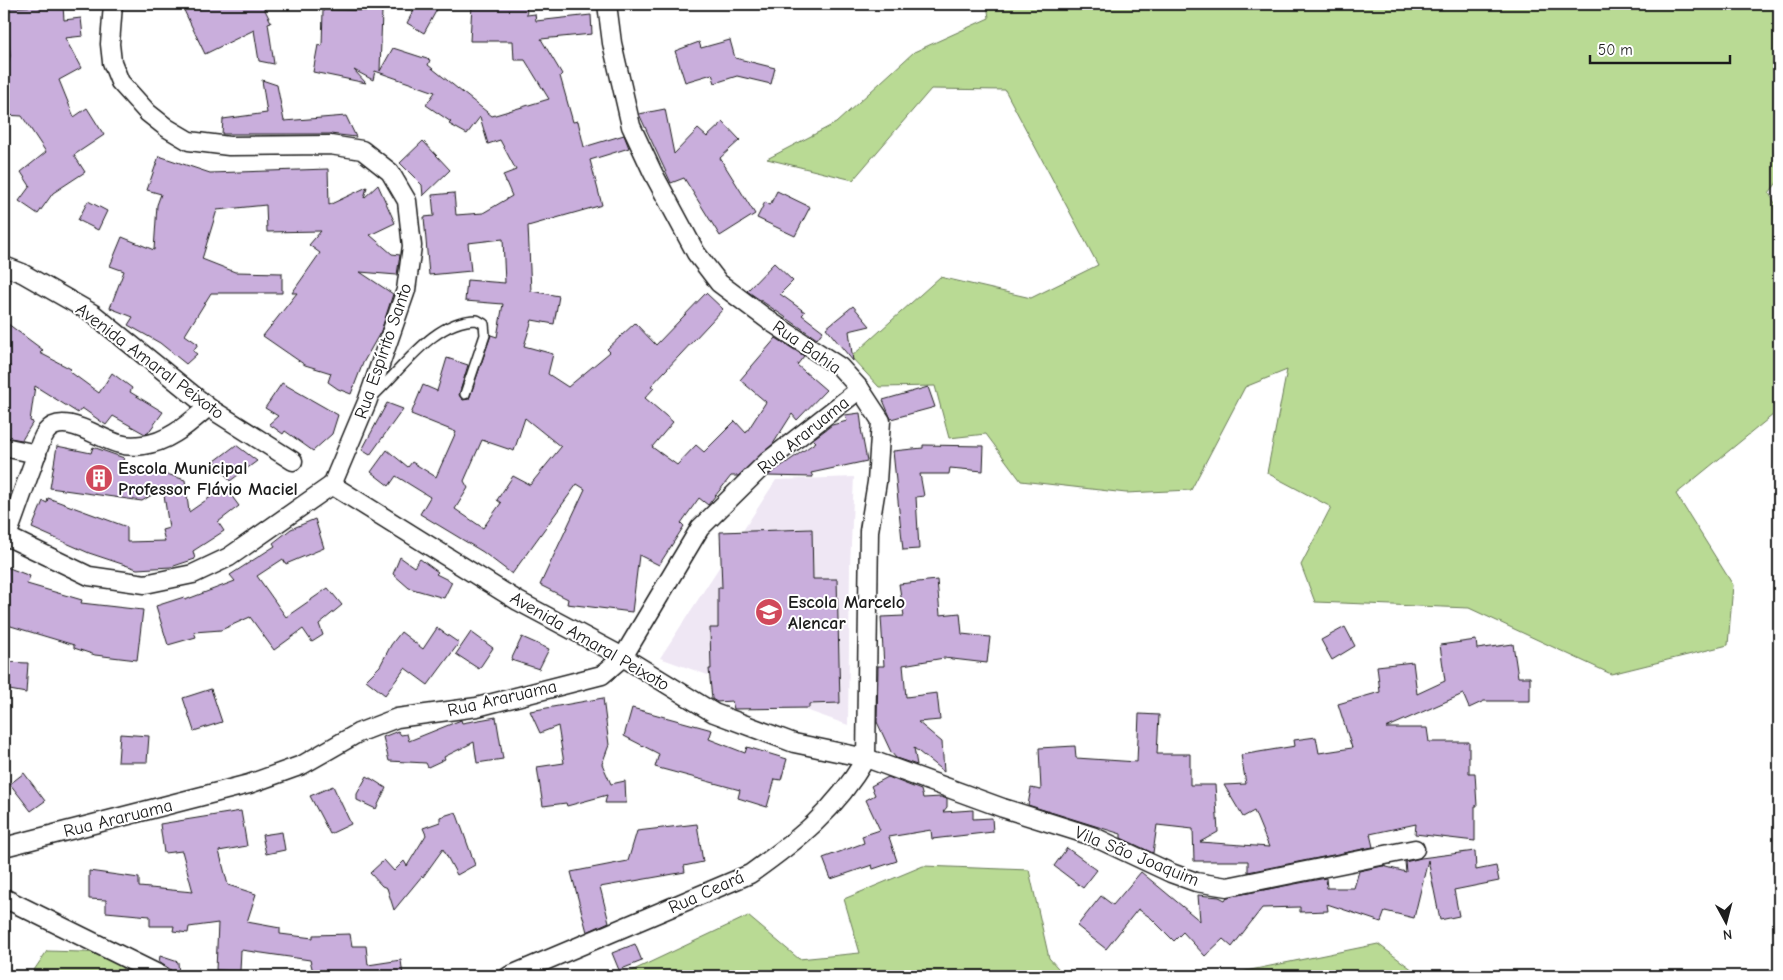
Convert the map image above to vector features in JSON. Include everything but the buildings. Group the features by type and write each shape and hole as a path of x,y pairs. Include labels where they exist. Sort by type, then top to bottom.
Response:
{"street":[{"name":"Rua Espírito Santo","path":"113,4 110,44 112,62 120,82 148,113 167,128 189,141 229,146 330,145 362,150 390,172 407,201 412,246 406,290 367,402 332,485"},
{"name":"Rua Bahia","path":"608,4 612,43 631,126 653,173 696,253 719,283 771,322 840,367 860,389 880,421 877,482 869,532 866,758"},
{"name":"Avenida Amaral Peixoto","path":"4,266 22,273 92,313 208,407 294,461"},
{"name":"Rua Araruama","path":"4,847 249,784 302,765 358,733 397,718 477,707 602,675 623,657 700,528 768,461 860,389"},
{"path":"208,407 185,427 170,436 163,440 142,445 120,444 81,428 63,423 46,432 5,536 89,576 144,584 193,574 229,557 332,485"},
{"path":"4,447 37,454"},
{"name":"Avenida Amaral Peixoto","path":"332,485 518,601 623,657 714,713 794,743 866,758"},
{"name":"Vila São Joaquim","path":"866,758 1003,808 1092,836 1170,873 1196,882 1227,887 1415,849"},
{"name":"Rua Ceará","path":"509,976 750,874 784,850 834,806 850,786 866,758"},
{"path":"4,898 162,976"}],"lane":[{"path":"367,402 418,350 444,330 454,324 477,320 484,324 486,335 465,394"}],"shaded area":[{"name":"Escola Marcelo Alencar","path":"854,477 850,566 848,725 660,658 776,480"}],"green space":[{"path":"987,4 1779,4 1779,180 1769,193 1779,210 1779,410 1676,494 1733,585 1728,645 1611,674 1469,608 1315,602 1301,565 1331,507 1267,473 1287,370 1245,387 1191,490 1126,493 1021,481 986,434 949,438 935,386 879,387 851,357 940,277 1031,298 1098,265 1005,90 931,89 853,180 767,159 836,123 914,52 989,18"},
{"path":"923,866 1029,870 1049,958 1065,976 621,976 748,916 799,959 860,953 844,899"},
{"path":"1378,944 1421,976 1236,976 1236,973"},
{"path":"47,951 115,953 126,976 30,976"}],"place":[{"name":"Escola Municipal Professor Flávio Maciel","path":"99,478"},
{"name":"Escola Marcelo Alencar","path":"769,612"}]}
